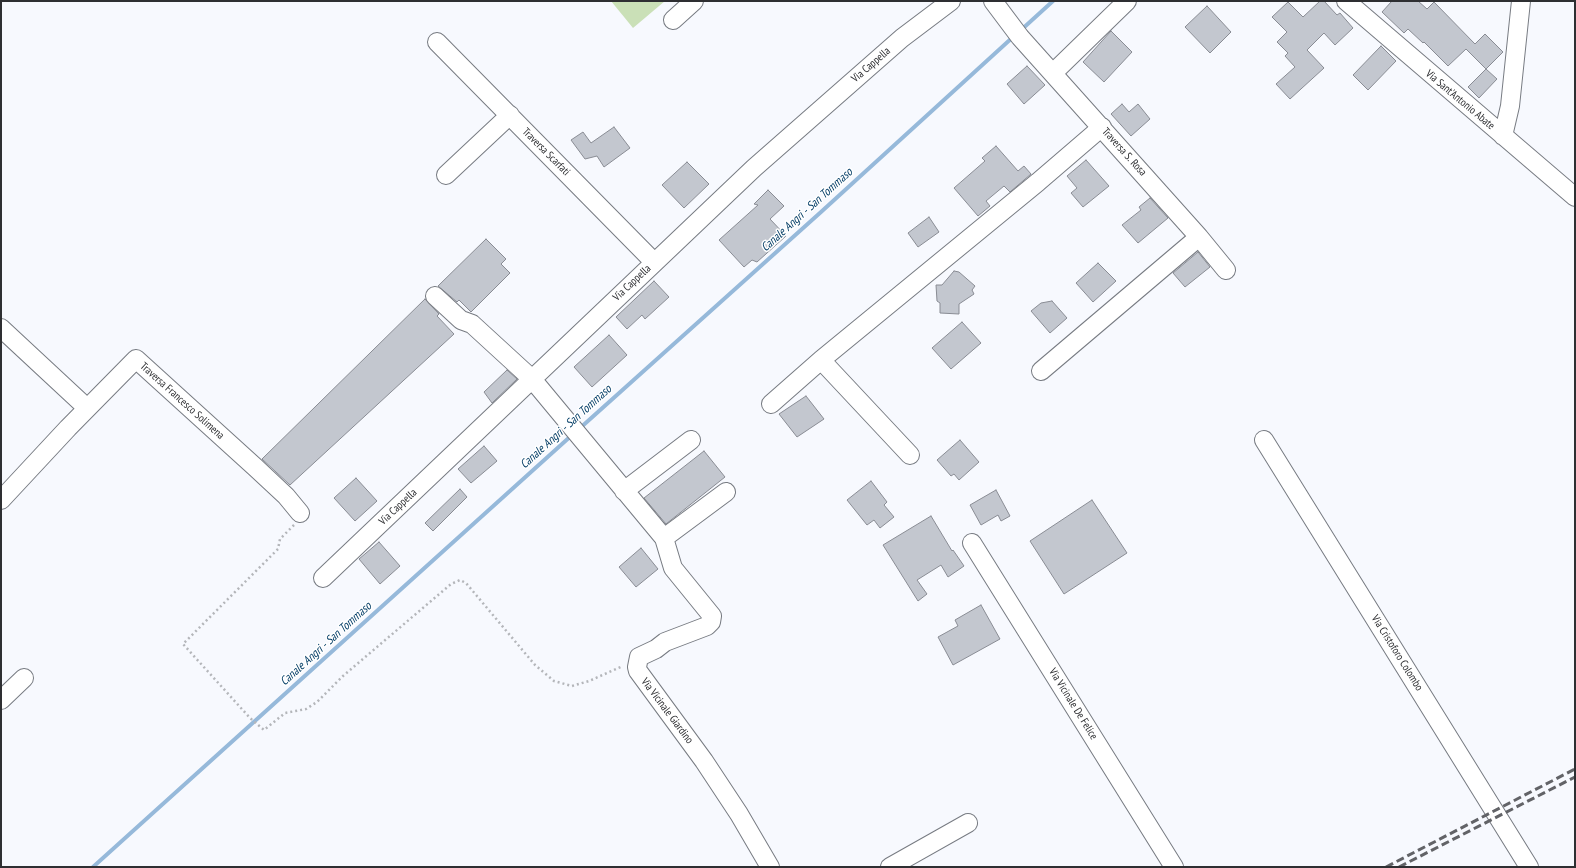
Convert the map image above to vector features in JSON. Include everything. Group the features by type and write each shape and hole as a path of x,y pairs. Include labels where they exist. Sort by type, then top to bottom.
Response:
{"street":[{"path":"673,20 694,1"},
{"name":"Via Cappella","path":"323,578 754,168 902,38 951,1"},
{"name":"Traversa S. Rosa","path":"993,1 1016,32 1102,127 1199,237 1226,270"},
{"path":"1053,73 1127,1"},
{"name":"Via Sant'Antonio Abate","path":"1346,1 1575,197"},
{"path":"1504,136 1510,106 1521,1"},
{"name":"Traversa Scarfati","path":"437,42 654,262"},
{"path":"446,175 510,115"},
{"path":"771,404 821,360 1032,187 1102,127"},
{"path":"1041,371 1199,237"},
{"name":"Via Vicinale Giardino","path":"434,296 461,320 472,324 532,379 664,538 673,568 712,616 711,622 706,626 665,642 656,649 639,657 637,667 638,671 692,744 740,814 770,867"},
{"path":"1,328 87,408"},
{"name":"Traversa Francesco Solimena","path":"1,500 87,408 136,359 255,466 286,496 300,513"},
{"path":"821,360 910,455"},
{"path":"624,490 691,440"},
{"name":"Via Cristoforo Colombo","path":"1264,440 1529,867"},
{"path":"664,538 726,492"},
{"name":"Via Vicinale De Felice","path":"972,543 1174,867"},
{"path":"1,700 24,678"},
{"path":"890,867 968,823"}],"path":[{"path":"300,513 298,520 280,539 278,549 183,644 250,718 264,730 285,713 306,709 316,702 355,665 451,584 460,580 466,583 536,665 554,681 572,686 589,681 630,664 637,667"}],"green space":[{"path":"611,1 665,1 633,28"}],"building":[{"path":"1320,1 1324,1 1337,15 1340,13 1353,28 1335,45 1324,33 1307,50 1324,68 1290,99 1276,84 1295,67 1285,56 1288,53 1277,42 1287,32 1272,17 1288,2 1303,17"},
{"path":"1392,1 1418,1 1427,9 1434,2 1475,44 1485,34 1503,52 1486,69 1466,49 1448,66 1424,42 1423,43 1408,29 1404,33 1382,12"},
{"path":"1207,6 1231,32 1210,53 1185,27"},
{"path":"1111,31 1132,52 1104,82 1083,62"},
{"path":"1381,46 1396,61 1368,90 1353,75"},
{"path":"1027,66 1045,85 1024,104 1007,84"},
{"path":"1486,69 1497,79 1479,98 1468,87"},
{"path":"1122,104 1129,112 1138,104 1150,119 1131,136 1111,114"},
{"path":"614,127 630,148 604,167 597,156 585,159 571,140 583,132 591,143"},
{"path":"996,146 1018,171 1024,166 1031,174 1010,192 1004,186 986,201 990,206 978,216 954,188 985,161 982,158"},
{"path":"1086,160 1109,186 1083,207 1071,193 1077,188 1067,176"},
{"path":"687,162 709,184 684,208 662,185"},
{"path":"768,190 784,206 770,219 786,236 757,262 752,260 744,267 719,240 758,205 754,204"},
{"path":"1150,198 1168,218 1138,243 1122,225 1141,210 1139,207"},
{"path":"929,217 939,232 918,247 908,233"},
{"path":"486,239 506,259 501,264 510,273 471,312 459,300 457,302 438,286"},
{"path":"1198,252 1210,267 1185,287 1173,273"},
{"path":"1098,263 1116,281 1093,302 1076,283"},
{"path":"954,271 959,272 975,286 972,290 974,294 959,304 959,314 940,313 940,303 937,301 936,285 942,285"},
{"path":"654,281 669,297 645,319 642,315 627,329 616,317"},
{"path":"425,299 439,314 437,316 454,334 290,485 262,459"},
{"path":"1052,301 1067,318 1050,333 1031,311 1041,303"},
{"path":"962,322 981,343 951,369 932,348"},
{"path":"609,335 627,355 592,387 574,367"},
{"path":"507,370 517,379 492,403 484,392"},
{"path":"806,396 824,419 797,437 779,414"},
{"path":"960,440 979,462 959,480 954,474 951,476 937,460"},
{"path":"484,446 497,461 471,483 458,469"},
{"path":"704,451 725,477 666,524 644,498"},
{"path":"356,478 377,501 355,521 334,498"},
{"path":"871,481 887,502 884,505 894,517 880,528 874,520 867,525 847,500"},
{"path":"460,489 467,497 433,531 425,523"},
{"path":"996,490 1010,516 1001,521 998,515 981,525 970,505"},
{"path":"1092,500 1127,553 1064,594 1030,541"},
{"path":"931,516 952,551 953,550 964,566 948,577 941,565 917,580 927,594 918,601 883,545"},
{"path":"379,542 400,566 380,584 359,559"},
{"path":"641,548 658,569 636,587 619,567"},
{"path":"981,605 1000,639 953,665 938,637 958,626 955,620"}],"waterway":[{"name":"Canale Angri - San Tommaso","path":"1020,31 1053,1"},
{"name":"Canale Angri - San Tommaso","path":"579,429 1013,37"},
{"name":"Canale Angri - San Tommaso","path":"93,867 572,435"}],"railway":[{"path":"1386,867 1575,769"},
{"path":"1399,867 1575,777"}]}
